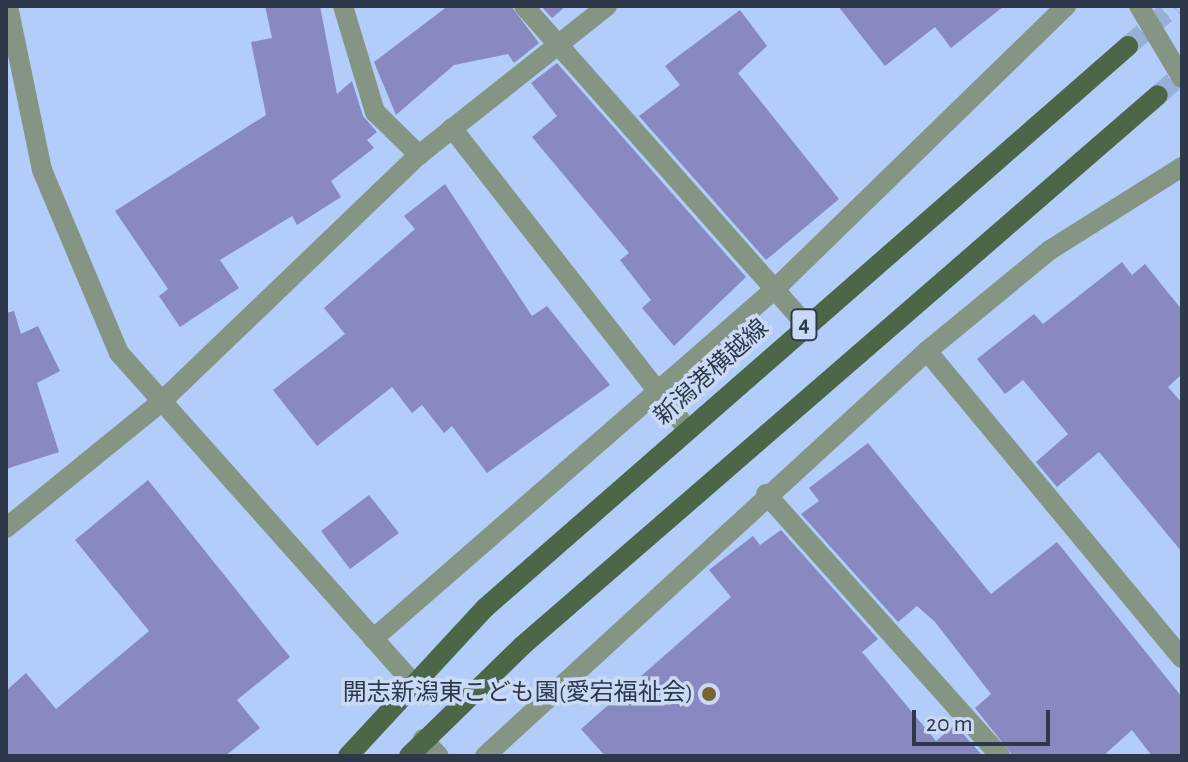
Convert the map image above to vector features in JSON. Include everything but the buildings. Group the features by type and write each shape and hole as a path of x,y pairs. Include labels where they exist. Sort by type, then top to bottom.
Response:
{"main road":[{"name":"新潟港横越線","path":"348,756 412,682 687,429 1128,46"},
{"name":"4","path":"409,756 423,739 1158,95"}],"street":[{"path":"8,6 42,170 119,353 160,403 412,682"},
{"path":"343,6 375,112 419,155"},
{"path":"524,6 564,45 805,324"},
{"path":"6,528 160,403 419,155 564,45 607,6"},
{"path":"373,639 654,389 776,288 1066,6"},
{"path":"1139,6 1182,78"},
{"path":"452,128 687,429"},
{"path":"485,756 766,494 927,351 1050,250 1182,167"},
{"path":"927,351 1182,658"},
{"path":"766,494 1000,756"},
{"path":"423,739 439,756"}],"tunnel":[{"path":"1128,46 1174,6"},
{"path":"1158,95 1182,74"}],"place":[{"name":"開志新潟東こども園(愛宕福祉会)","path":"709,694"}]}
